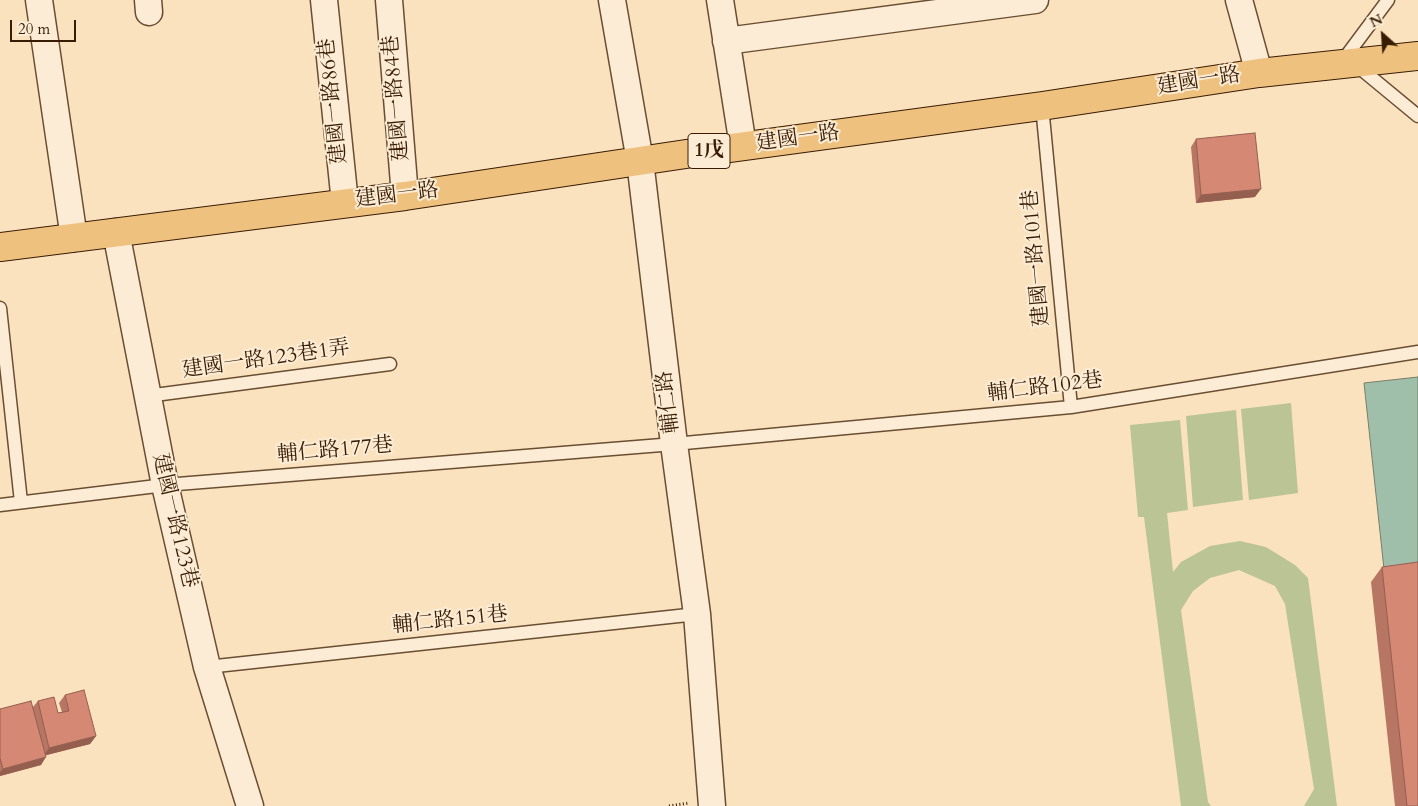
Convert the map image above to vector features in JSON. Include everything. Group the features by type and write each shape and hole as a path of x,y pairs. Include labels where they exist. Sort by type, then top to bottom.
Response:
{"main road":[{"name":"建國一路","path":"0,247 345,202 405,196 743,146 1042,106 1259,73 1418,56"}],"street":[{"path":"39,0 74,238"},
{"name":"建國一路86巷","path":"324,0 345,202"},
{"name":"建國一路84巷","path":"388,0 405,196"},
{"name":"輔仁路","path":"612,0 640,161 674,444 697,614 712,806"},
{"path":"720,0 743,146"},
{"path":"726,41 1035,0"},
{"path":"1239,0 1259,73"},
{"name":"建國一路123巷","path":"116,232 165,485 207,667 250,806"}],"lane":[{"path":"1388,0 1347,63 1418,116"},
{"name":"建國一路101巷","path":"1042,106 1071,407"},
{"path":"0,308 21,502"},
{"name":"輔仁路102巷","path":"674,444 1071,407 1418,352"},
{"name":"建國一路123巷1弄","path":"147,396 390,364"},
{"name":"輔仁路177巷","path":"0,505 165,485 674,444"},
{"name":"輔仁路151巷","path":"207,667 697,614"}],"shaded area":[{"path":"1418,377 1418,564 1384,569 1364,383"},
{"path":"1291,403 1298,493 1249,500 1241,409"},
{"path":"1236,410 1243,500 1193,507 1186,416"},
{"path":"1180,420 1188,510 1167,513 1173,572 1181,562 1210,546 1240,541 1266,547 1295,565 1308,578 1337,806 1304,806 1314,789 1285,604 1275,586 1239,570 1210,578 1193,591 1181,610 1208,802 1211,806 1181,806 1144,517 1138,517 1130,425"}],"building":[{"path":"1255,133 1261,189 1201,195 1196,139"},
{"path":"1418,562 1418,806 1407,806 1382,567"},
{"path":"84,690 96,736 49,748 38,701 54,697 58,713 69,711 65,695"},
{"path":"31,701 46,757 3,769 0,758 0,709"}]}
